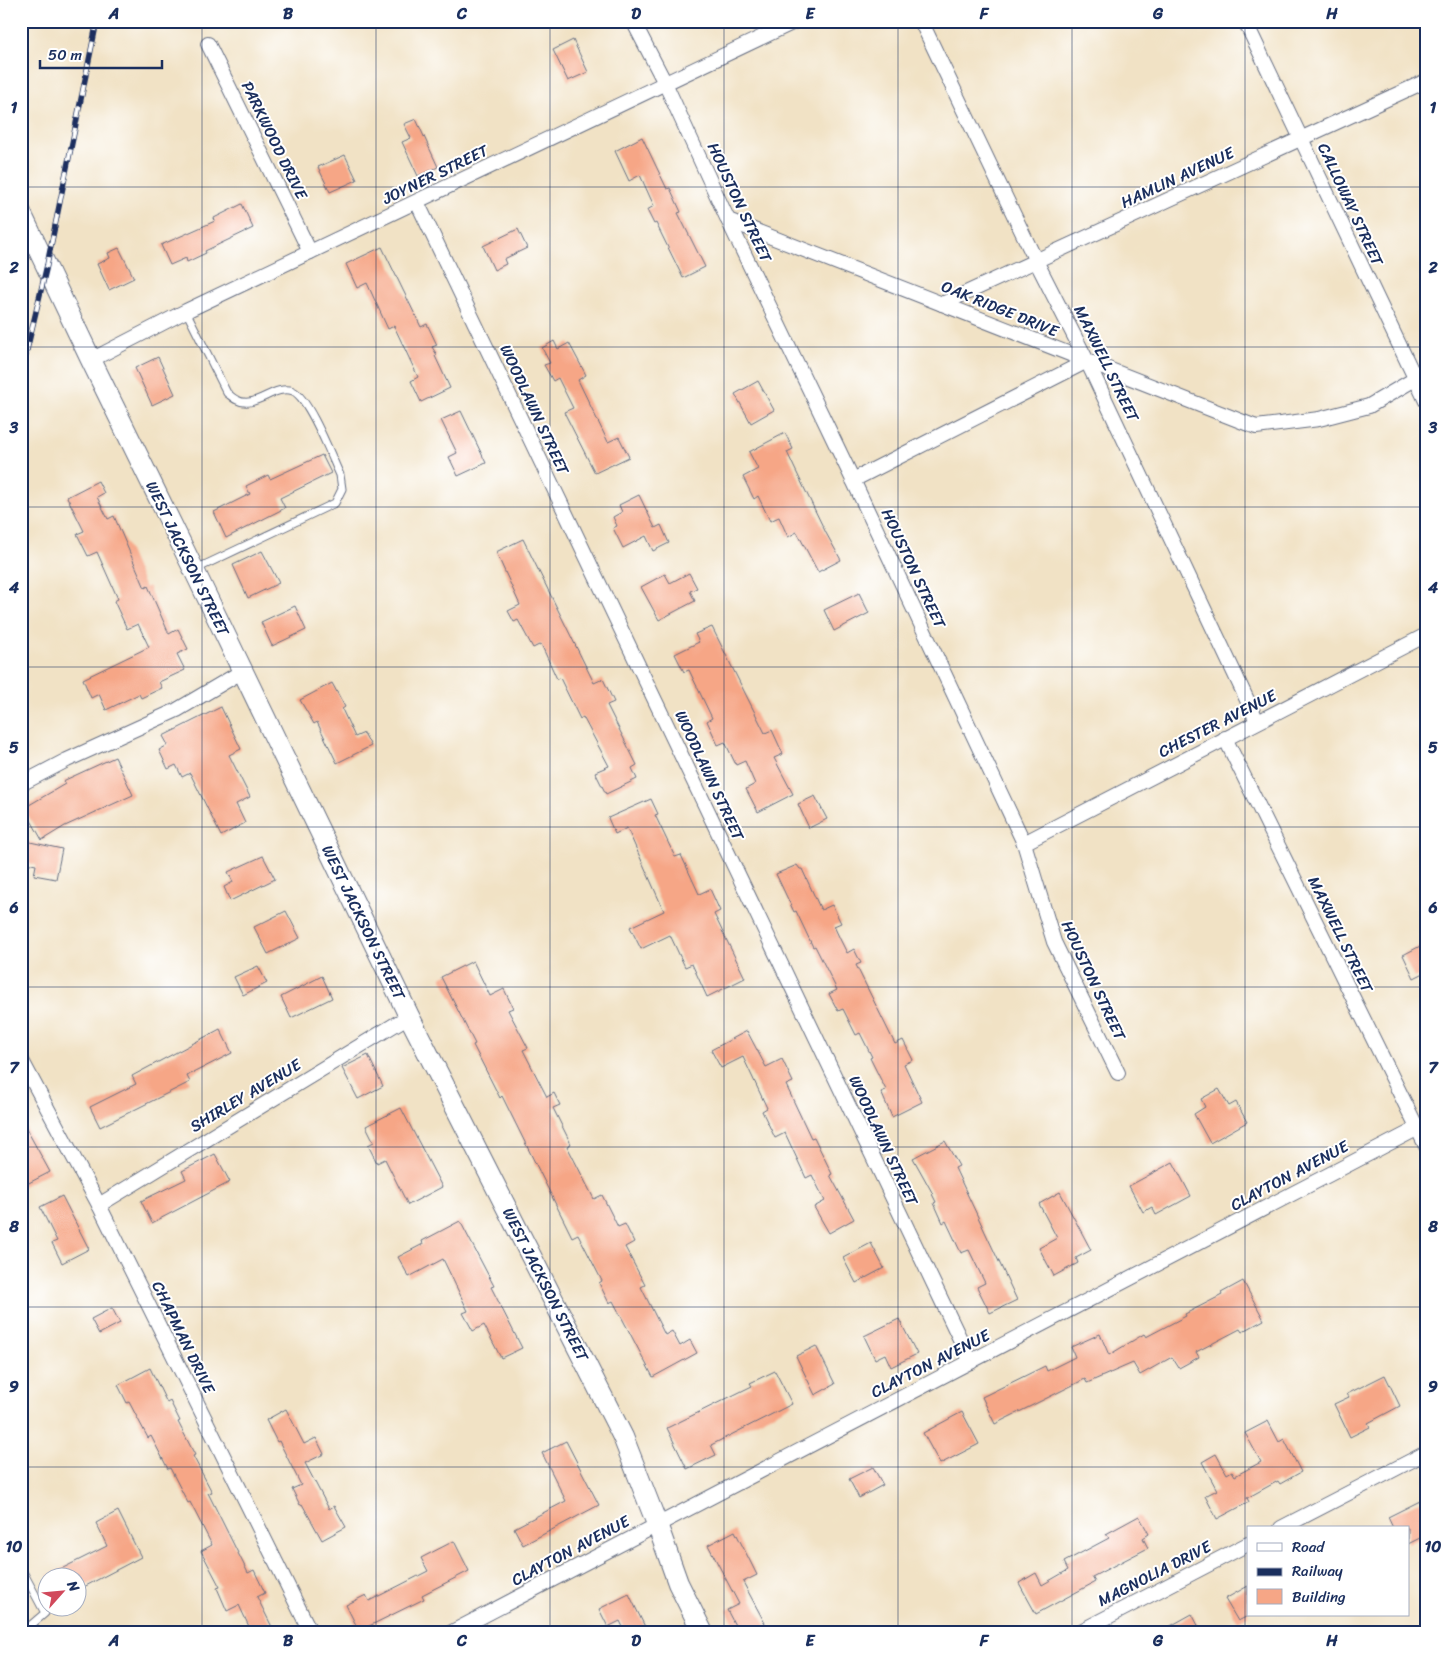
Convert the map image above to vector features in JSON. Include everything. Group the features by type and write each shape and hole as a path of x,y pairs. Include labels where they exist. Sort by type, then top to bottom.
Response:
{"street":[{"name":"HOUSTON STREET","path":"633,21 665,83 728,220 1024,842 1054,942 1118,1073"},
{"name":"JOYNER STREET","path":"91,360 186,311 796,21"},
{"name":"MAXWELL STREET","path":"921,21 1036,261 1087,361 1258,721"},
{"name":"CALLOWAY STREET","path":"1245,21 1426,401"},
{"name":"PARKWOOD DRIVE","path":"208,44 310,252"},
{"name":"HAMLIN AVENUE","path":"942,304 1426,81"},
{"name":"WOODLAWN STREET","path":"417,202 970,1362"},
{"name":"WEST JACKSON STREET","path":"21,213 409,1016 623,1437 658,1524 678,1583 703,1633"},
{"name":"OAK RIDGE DRIVE","path":"728,220 1256,427 1319,419 1369,406 1415,379 1426,367"},
{"path":"853,480 1087,361"},
{"name":"CHESTER AVENUE","path":"1024,842 1426,635"},
{"path":"21,784 67,760 177,710 243,671"},
{"name":"MAXWELL STREET","path":"1225,738 1422,1126 1426,1146"},
{"name":"SHIRLEY AVENUE","path":"99,1205 409,1016"},
{"name":"CHAPMAN DRIVE","path":"21,1058 99,1205 311,1633"},
{"name":"CLAYTON AVENUE","path":"450,1633 1422,1126"},
{"path":"1285,1526 1426,1453"},
{"name":"MAGNOLIA DRIVE","path":"1077,1633 1247,1545"}],"lane":[{"path":"186,311 228,393 238,401 249,402 280,390 293,392 306,403 340,475 342,489 335,503 194,570"},
{"path":"21,1568 45,1613 21,1630"}],"green space":[{"path":"319,21 354,21 337,31"}],"building":[{"path":"573,40 588,72 568,81 553,50"},
{"path":"416,119 438,167 418,176 402,142 411,138 404,124"},
{"path":"642,137 667,189 670,188 681,212 678,213 705,267 683,278 656,223 654,224 647,210 654,206 640,175 629,181 615,151"},
{"path":"345,155 357,180 330,192 318,167"},
{"path":"242,204 253,228 205,251 206,253 187,262 186,258 170,265 161,245 215,221 214,218"},
{"path":"518,229 527,248 504,259 506,264 494,270 483,246"},
{"path":"382,247 421,327 427,324 437,345 432,347 437,355 435,356 450,388 421,402 411,381 418,377 394,326 388,329 367,283 357,288 346,264"},
{"path":"119,248 134,278 109,290 97,264 110,258 108,253"},
{"path":"554,341 558,349 569,343 586,375 578,380 608,442 619,437 629,457 595,473 564,412 573,408 558,378 553,381 544,365 550,363 542,348"},
{"path":"158,357 175,394 152,405 135,368"},
{"path":"758,381 774,410 751,423 735,394"},
{"path":"461,411 486,463 458,476 449,457 457,453 441,420"},
{"path":"785,433 793,449 787,452 841,560 818,572 797,532 788,537 779,517 770,521 758,496 754,499 743,477 758,469 749,452"},
{"path":"322,455 331,473 280,498 285,508 226,538 214,512 250,494 246,486 268,475 270,479"},
{"path":"98,481 104,493 97,497 108,519 114,516 145,588 148,586 169,634 178,629 188,649 177,654 185,670 159,682 162,688 141,698 139,694 106,710 99,694 91,698 83,679 149,647 138,624 127,629 114,601 118,599 97,552 88,556 77,534 84,531 67,497"},
{"path":"639,495 655,528 661,525 669,543 653,551 646,536 623,548 613,528 617,526 613,517 622,512 619,505"},
{"path":"523,539 594,683 603,679 614,702 607,705 637,765 632,768 637,779 606,794 595,772 609,766 583,717 580,719 560,678 557,679 541,644 533,648 518,620 514,622 508,611 520,605 496,552"},
{"path":"262,551 279,583 248,598 233,565"},
{"path":"689,573 697,588 690,591 695,601 659,620 641,587 665,574 670,583"},
{"path":"859,593 869,613 834,631 824,610"},
{"path":"295,606 306,630 272,646 261,622"},
{"path":"712,627 765,733 772,730 783,754 774,758 793,794 758,812 746,789 755,784 745,761 736,765 725,742 718,745 707,721 712,718 689,670 684,672 675,654 699,642 695,634"},
{"path":"332,683 345,707 342,709 355,737 364,733 371,746 337,763 317,722 314,724 300,700"},
{"path":"221,707 241,749 229,755 250,797 236,804 245,823 221,836 190,773 182,777 176,765 168,769 159,750 168,745 163,736"},
{"path":"115,757 133,795 65,826 42,840 24,808 65,784 63,781"},
{"path":"815,796 827,819 809,828 798,804"},
{"path":"651,799 658,814 655,815 675,857 681,855 699,894 710,889 720,911 714,914 745,978 707,997 692,964 685,967 670,935 641,949 630,927 664,911 627,828 615,834 608,818"},
{"path":"21,840 62,849 56,879 34,875 36,865 21,862"},
{"path":"263,856 275,879 230,901 224,887 233,882 228,872"},
{"path":"797,865 802,869 821,910 832,905 841,923 834,926 847,953 854,949 861,963 856,965 895,1044 903,1040 913,1060 904,1064 922,1102 892,1117 881,1092 886,1090 870,1058 872,1057 860,1033 856,1035 843,1009 838,1011 829,994 837,990 796,911 794,912 776,874"},
{"path":"286,911 300,938 268,954 254,927"},
{"path":"1426,943 1426,972 1414,978 1403,955"},
{"path":"473,961 490,996 504,989 513,1008 508,1010 528,1048 523,1050 547,1097 554,1093 560,1105 553,1108 571,1144 567,1146 594,1199 602,1195 618,1227 625,1224 634,1242 625,1247 645,1285 641,1287 665,1335 672,1331 680,1346 690,1340 697,1353 653,1377 613,1301 609,1303 599,1283 602,1281 578,1234 572,1237 502,1096 500,1098 473,1045 475,1044 441,977"},
{"path":"258,966 267,983 243,995 234,977"},
{"path":"322,976 332,998 291,1018 281,997"},
{"path":"220,1029 232,1053 187,1076 190,1082 100,1127 90,1107 136,1084 132,1076"},
{"path":"747,1031 766,1067 782,1059 793,1082 786,1085 811,1138 814,1137 832,1174 830,1175 854,1219 829,1233 814,1207 825,1201 812,1175 806,1178 785,1133 775,1138 762,1111 767,1108 743,1057 721,1068 711,1050"},
{"path":"368,1055 383,1086 358,1099 342,1068"},
{"path":"1219,1089 1229,1106 1236,1102 1247,1122 1210,1143 1194,1114 1205,1107 1201,1099"},
{"path":"401,1108 442,1187 408,1205 385,1159 377,1163 368,1145 374,1142 366,1126"},
{"path":"21,1119 50,1172 21,1187"},
{"path":"945,1141 959,1166 955,1168 1017,1300 990,1313 977,1287 985,1283 969,1250 961,1253 946,1221 943,1223 934,1203 936,1202 933,1194 913,1158"},
{"path":"215,1154 230,1182 152,1223 141,1201 186,1179 182,1171"},
{"path":"1173,1162 1191,1196 1156,1215 1152,1207 1143,1212 1129,1186"},
{"path":"1060,1192 1091,1250 1076,1258 1078,1263 1054,1276 1039,1248 1057,1238 1039,1204"},
{"path":"62,1196 89,1249 62,1263 52,1243 57,1241 40,1207"},
{"path":"460,1221 494,1286 491,1287 522,1348 501,1358 484,1325 473,1331 463,1313 468,1311 443,1259 409,1277 398,1257 423,1244 422,1241"},
{"path":"871,1243 884,1268 856,1283 843,1258"},
{"path":"1243,1281 1264,1320 1242,1332 1240,1329 1196,1352 1199,1357 1179,1368 1172,1357 1140,1375 1133,1363 1087,1383 1085,1379 995,1424 982,1397 1045,1366 1047,1371 1075,1357 1071,1347 1100,1334 1109,1355 1144,1334 1146,1337 1186,1316 1185,1314 1222,1295 1221,1293"},
{"path":"112,1308 120,1323 99,1334 91,1319"},
{"path":"899,1319 917,1354 891,1367 885,1354 875,1359 864,1336"},
{"path":"816,1346 835,1384 815,1395 796,1356"},
{"path":"150,1368 167,1403 170,1401 180,1421 178,1422 195,1455 193,1456 212,1492 208,1493 248,1573 254,1570 265,1593 257,1597 275,1633 252,1633 239,1605 227,1611 217,1588 220,1587 201,1551 212,1545 190,1502 188,1503 151,1436 148,1438 118,1385"},
{"path":"775,1371 792,1404 711,1445 716,1455 687,1469 667,1428 752,1386 750,1383"},
{"path":"1385,1375 1400,1406 1368,1423 1370,1427 1350,1437 1334,1404 1349,1397 1347,1394"},
{"path":"286,1409 304,1444 316,1438 324,1454 305,1463 329,1509 334,1506 346,1527 322,1540 292,1489 301,1485 266,1420"},
{"path":"962,1412 979,1444 940,1464 923,1433"},
{"path":"1268,1421 1279,1442 1284,1439 1301,1472 1280,1484 1278,1481 1247,1498 1249,1502 1217,1519 1205,1496 1217,1490 1202,1462 1216,1454 1227,1474 1232,1471 1235,1476 1261,1462 1245,1433"},
{"path":"566,1441 599,1505 523,1545 514,1528 566,1501 542,1453"},
{"path":"873,1467 883,1485 859,1498 849,1479"},
{"path":"1422,1500 1426,1507 1426,1535 1410,1543 1410,1526 1392,1526 1388,1517"},
{"path":"118,1511 141,1557 88,1585 88,1566 67,1566 107,1546 96,1523"},
{"path":"1139,1516 1149,1534 1143,1538 1148,1548 1092,1577 1095,1582 1036,1614 1019,1583 1036,1573 1042,1585 1068,1570 1064,1562 1109,1538 1106,1534"},
{"path":"735,1531 757,1575 743,1582 767,1627 755,1633 739,1633 727,1610 739,1604 708,1545"},
{"path":"454,1541 469,1571 422,1595 424,1599 359,1631 346,1605 366,1595 369,1601 428,1571 421,1558"},
{"path":"1247,1587 1248,1616 1238,1621 1225,1599"},
{"path":"629,1594 648,1633 626,1633 620,1621 608,1627 599,1609"},
{"path":"1192,1614 1202,1633 1158,1633"}],"railway":[{"path":"21,375 47,265 97,21"}]}
